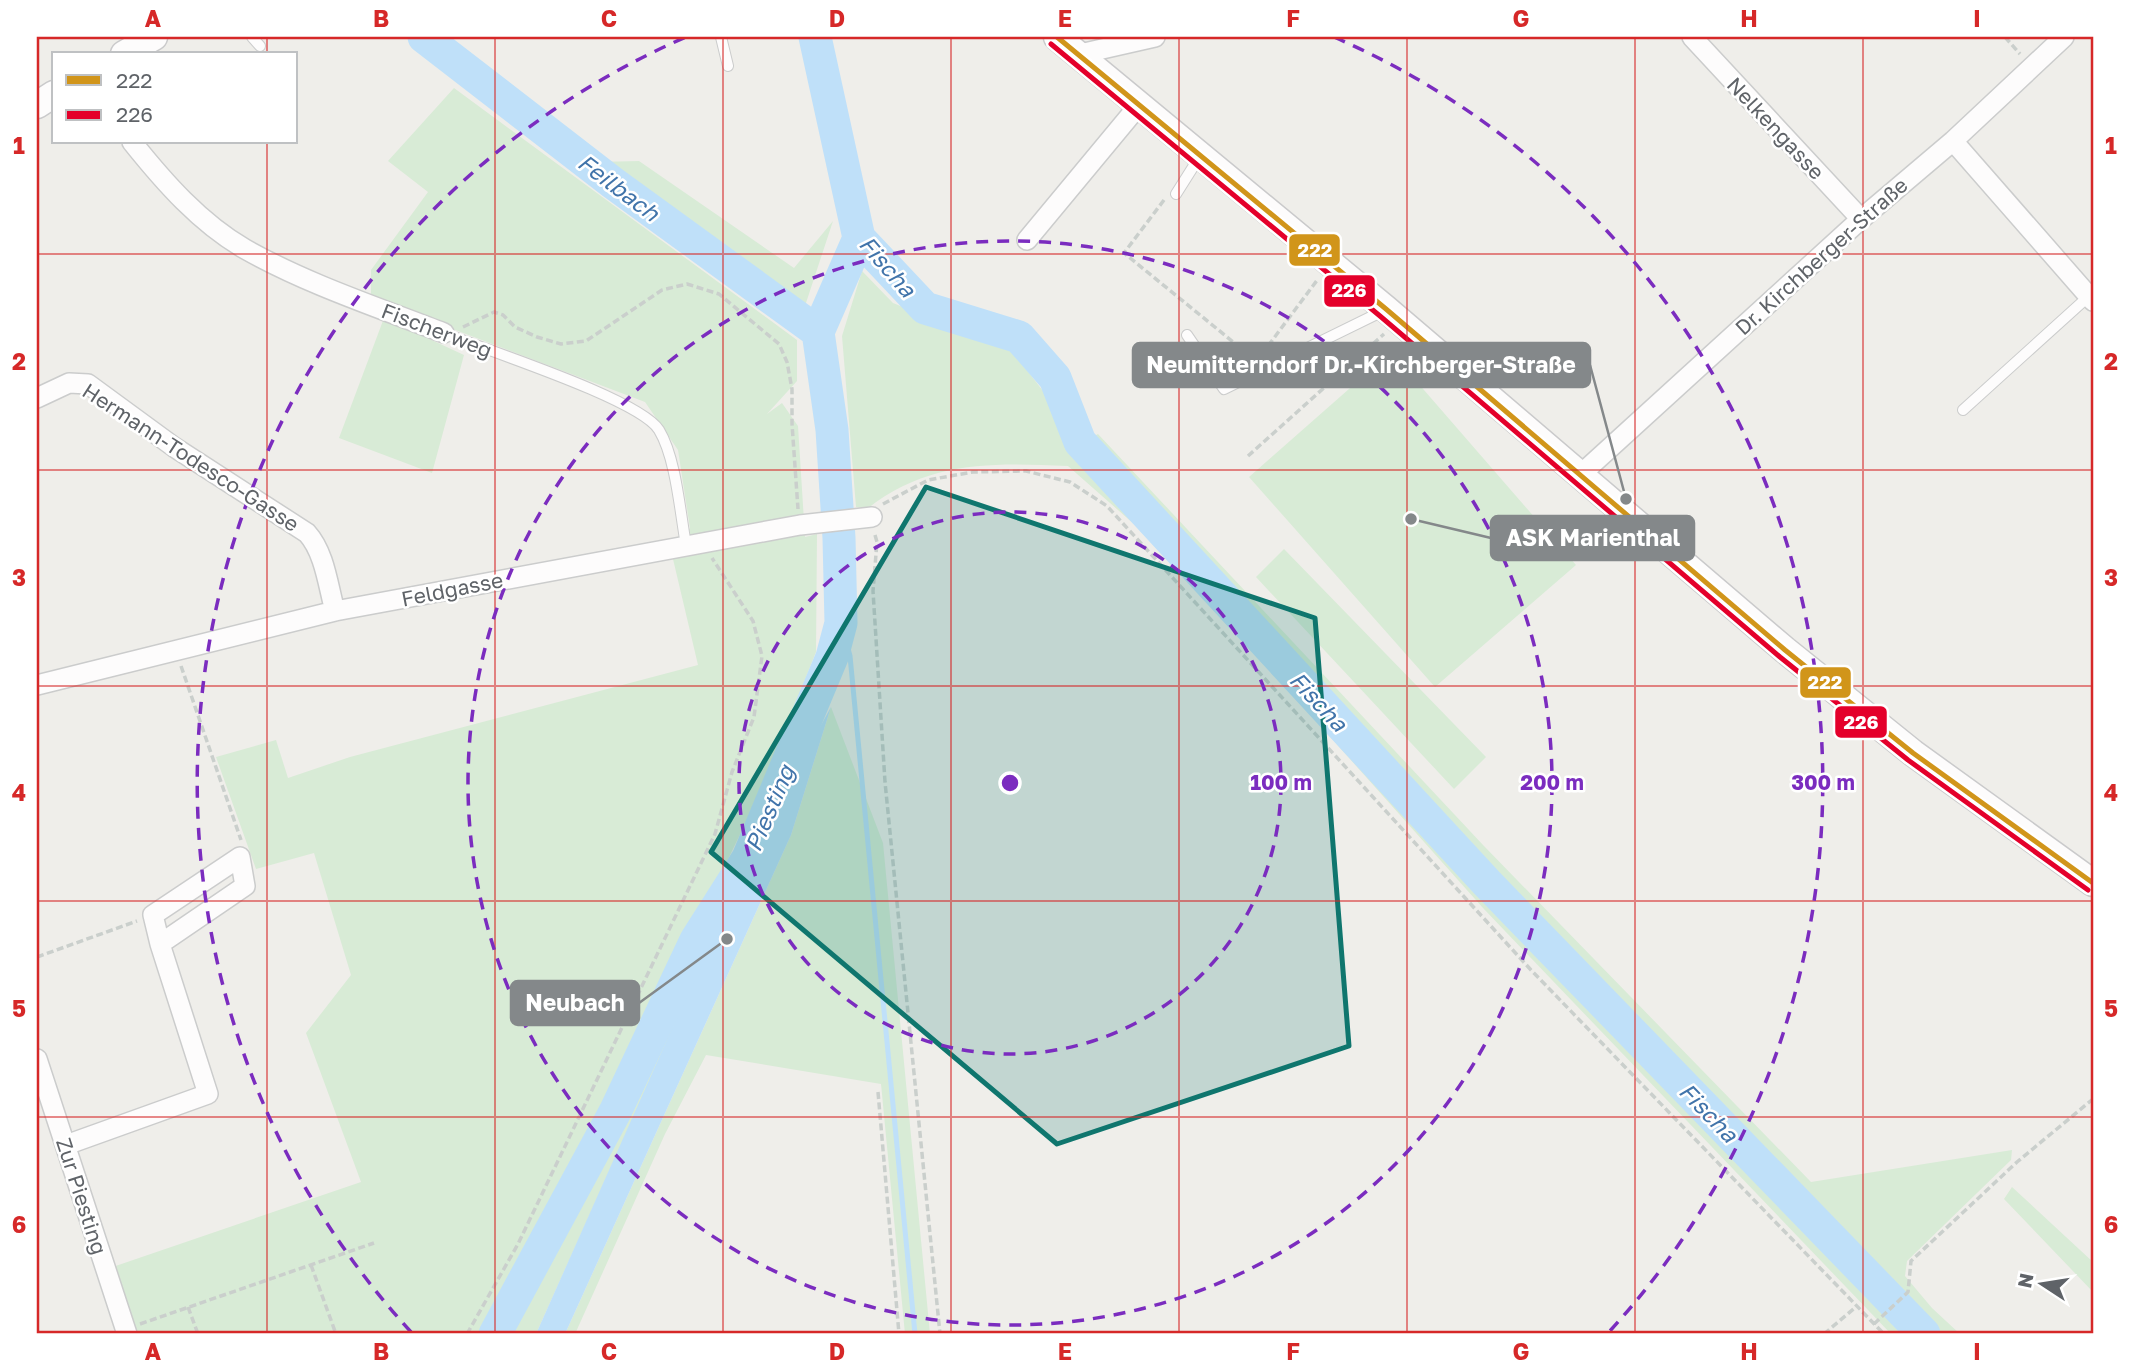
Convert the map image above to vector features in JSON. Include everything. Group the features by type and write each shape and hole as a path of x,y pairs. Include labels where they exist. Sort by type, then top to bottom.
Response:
{"street":[{"path":"128,52 154,37"},
{"path":"1057,37 1330,262 1786,650 1913,752 2093,883"},
{"path":"1080,54 1155,37"},
{"name":"Nelkengasse","path":"1692,37 1861,219"},
{"name":"Dr. Kirchberger-Straße","path":"1579,476 2064,37"},
{"path":"1027,240 1139,105"},
{"path":"1952,141 2091,298"},
{"name":"Fischerweg","path":"134,144 164,183 243,248 304,278 446,334"},
{"name":"Hermann-Todesco-Gasse","path":"37,398 69,383 88,384 174,447 307,533 316,544 335,611"},
{"name":"Feldgasse","path":"37,685 335,611 807,524 863,519"},
{"path":"66,1145 208,1094 160,944 153,915 240,857 245,886 160,944"},
{"name":"Zur Piesting","path":"37,1059 126,1332"}],"lane":[{"path":"252,37 260,46"},
{"path":"722,37 728,66"},
{"path":"1176,194 1200,155"},
{"path":"1963,410 2091,298"},
{"path":"1187,335 1224,389 1393,315"},
{"name":"Fischerweg","path":"446,334 585,387 641,414 657,427 668,447 694,544"}],"path":[{"path":"1176,194 1170,193 1124,253 1256,361 1330,262"},
{"path":"446,334 494,312 503,315 515,327 537,337 561,344 586,341 662,290 687,284 719,294 779,344 787,362 792,388 792,424 807,524"},
{"path":"1248,457 1393,315"},
{"path":"940,1334 885,782 873,591 877,542 863,519 905,490 928,480 973,472 1026,471 1070,482 1107,506 1531,970 1884,1334"},
{"path":"467,1334 518,1244 715,834 732,772 754,717 762,656 753,621 694,544"},
{"path":"175,650 243,845 240,857"},
{"path":"37,957 153,915"},
{"path":"878,1092 898,1334"},
{"path":"1874,1324 1908,1292 1911,1261 2017,1162 2093,1099"},
{"path":"126,1332 188,1307 374,1242"},
{"path":"311,1265 336,1334"},
{"path":"1824,1334 1857,1306"},
{"path":"188,1307 198,1334"}],"highlighted area":[{"path":"926,487 1315,618 1349,1046 1057,1144 711,852"}],"green space":[{"path":"454,88 797,340 797,381 767,414 782,403 798,426 805,537 817,534 816,652 759,795 704,909 706,956 536,1334 120,1334 98,1272 361,1182 306,1033 351,975 314,853 256,869 216,757 276,740 288,778 350,757 698,665 673,559 690,528 678,450 645,402 371,298 371,270 428,192 388,161"},
{"path":"639,161 794,268 833,221 803,312 596,162"},
{"path":"862,271 893,303 1013,352 1053,404 1071,449 1098,434 1484,846 1811,1182 2012,1150 2011,1160 1907,1261 1905,1276 1932,1308 1960,1334 1891,1334 1483,908 1316,721 1135,525 1068,466 988,465 963,468 914,481 867,509 856,507 842,336"},
{"path":"384,318 464,355 432,473 339,438"},
{"path":"1391,352 1576,565 1435,687 1249,477"},
{"path":"1284,549 1486,757 1454,789 1256,577"},
{"path":"831,707 883,843 930,1334 905,1334 881,1084 706,1055 665,1134 575,1334 565,1334 791,835"},
{"path":"2012,1187 2093,1262 2093,1292 2004,1199"}],"water":[{"path":"831,707 791,835 565,1334 536,1334 748,858"}],"waterway":[{"name":"Feilbach","path":"424,37 613,183 818,332"},
{"name":"Fischa","path":"815,37 859,238 925,308 1019,337 1055,378 1080,442 1487,883 1924,1334"},
{"name":"Piesting","path":"495,1334 616,1110 696,940 748,858 832,657 841,623 839,538 832,430 818,332 859,238"},
{"path":"841,623 850,656 915,1334"}],"transit line":[{"name":"222","path":"1057,37 1386,309 1785,650 1913,753 2093,883"},
{"name":"226","path":"1051,44 1380,316 1780,657 1908,760 2088,890"}],"place":[{"name":"Neumitterndorf Dr.-Kirchberger-Straße","path":"1626,499"},
{"name":"ASK Marienthal","path":"1411,519"},
{"name":"Neubach","path":"727,939"}]}
